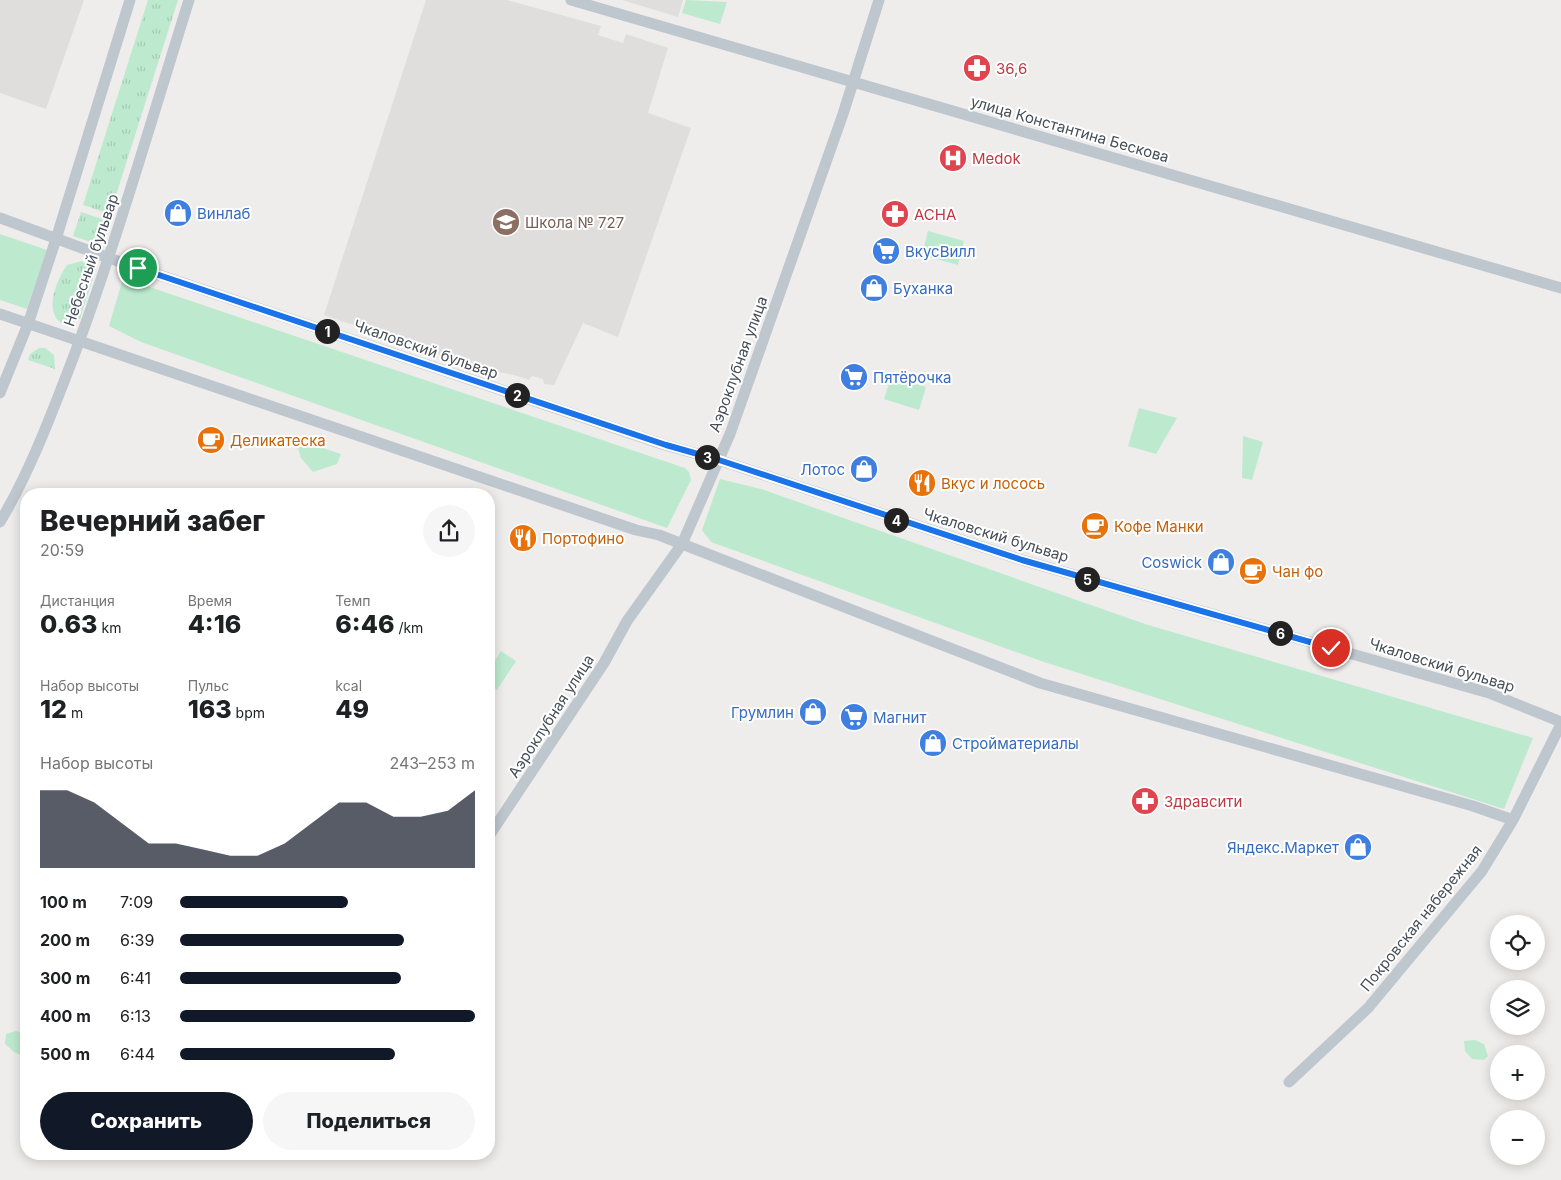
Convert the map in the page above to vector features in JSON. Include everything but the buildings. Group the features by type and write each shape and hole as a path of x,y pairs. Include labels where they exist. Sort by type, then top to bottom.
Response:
{"street":[{"path":"0,393 28,324 130,0"},
{"name":"Небесный бульвар","path":"0,522 60,395 109,258 189,0"},
{"name":"улица Константина Бескова","path":"571,0 1561,288"},
{"name":"Аэроклубная улица","path":"495,827 604,664 627,621 682,544 730,434 840,123 879,0"},
{"name":"Чкаловский бульвар","path":"0,218 109,258 647,439 719,460 1022,560 1489,693 1561,723"},
{"path":"0,314 682,544 1040,683 1473,806 1513,820"},
{"name":"Покровская набережная","path":"1289,1082 1368,1008 1482,871 1513,820 1561,723"}],"shaded area":[{"path":"0,0 84,0 46,109 0,93"},
{"name":"Школа № 727","path":"426,0 507,0 601,26 598,35 623,43 626,34 668,48 648,113 691,128 618,337 583,323 554,385 544,384 543,379 532,376 529,380 482,369 324,315"},
{"path":"622,0 683,0 678,17"}],"green space":[{"path":"148,0 178,0 110,214 83,205"},
{"path":"686,0 727,2 720,24 682,13"},
{"path":"81,212 108,221 100,245 73,236"},
{"path":"928,231 964,241 958,265 922,255"},
{"path":"0,234 47,250 27,309 0,300"},
{"path":"82,261 90,268 93,278 80,319 63,324 57,319 54,312 53,296 59,279 67,265"},
{"path":"123,278 685,468 689,472 691,480 667,528 141,342 109,326"},
{"path":"39,348 45,348 54,355 55,369 28,360 30,354"},
{"path":"891,377 926,387 919,410 884,399"},
{"path":"1139,408 1177,418 1156,454 1128,446"},
{"path":"1243,436 1263,442 1252,480 1242,478"},
{"path":"295,439 341,454 337,464 313,472 301,458"},
{"path":"720,479 761,489 1145,624 1533,738 1504,809 1044,662 711,542 702,530"},
{"path":"501,651 516,661 497,690 495,688 495,660"},
{"path":"16,1031 20,1032 20,1055 5,1044 6,1034"},
{"path":"1475,1040 1484,1044 1488,1056 1484,1060 1472,1059 1465,1051 1464,1041"}],"place":[{"name":"36,6","path":"977,68"},
{"name":"Medok","path":"953,158"},
{"name":"Винлаб","path":"178,213"},
{"name":"АСНА","path":"895,214"},
{"name":"Школа № 727","path":"506,222"},
{"name":"ВкусВилл","path":"886,251"},
{"name":"Буханка","path":"874,288"},
{"name":"Пятёрочка","path":"854,377"},
{"name":"Деликатеска","path":"211,440"},
{"name":"Лотос","path":"864,469"},
{"name":"Вкус и лосось","path":"922,483"},
{"name":"Кофе Манки","path":"1095,526"},
{"name":"Портофино","path":"523,538"},
{"name":"Coswick","path":"1221,562"},
{"name":"Чан фо","path":"1253,571"},
{"name":"Грумлин","path":"813,712"},
{"name":"Магнит","path":"854,717"},
{"name":"Стройматериалы","path":"933,743"},
{"name":"Здравсити","path":"1145,801"},
{"name":"Яндекс.Маркет","path":"1358,847"}],"route":[{"path":"138,268 666,445 719,460 864,510 1022,560 1331,648"}]}
